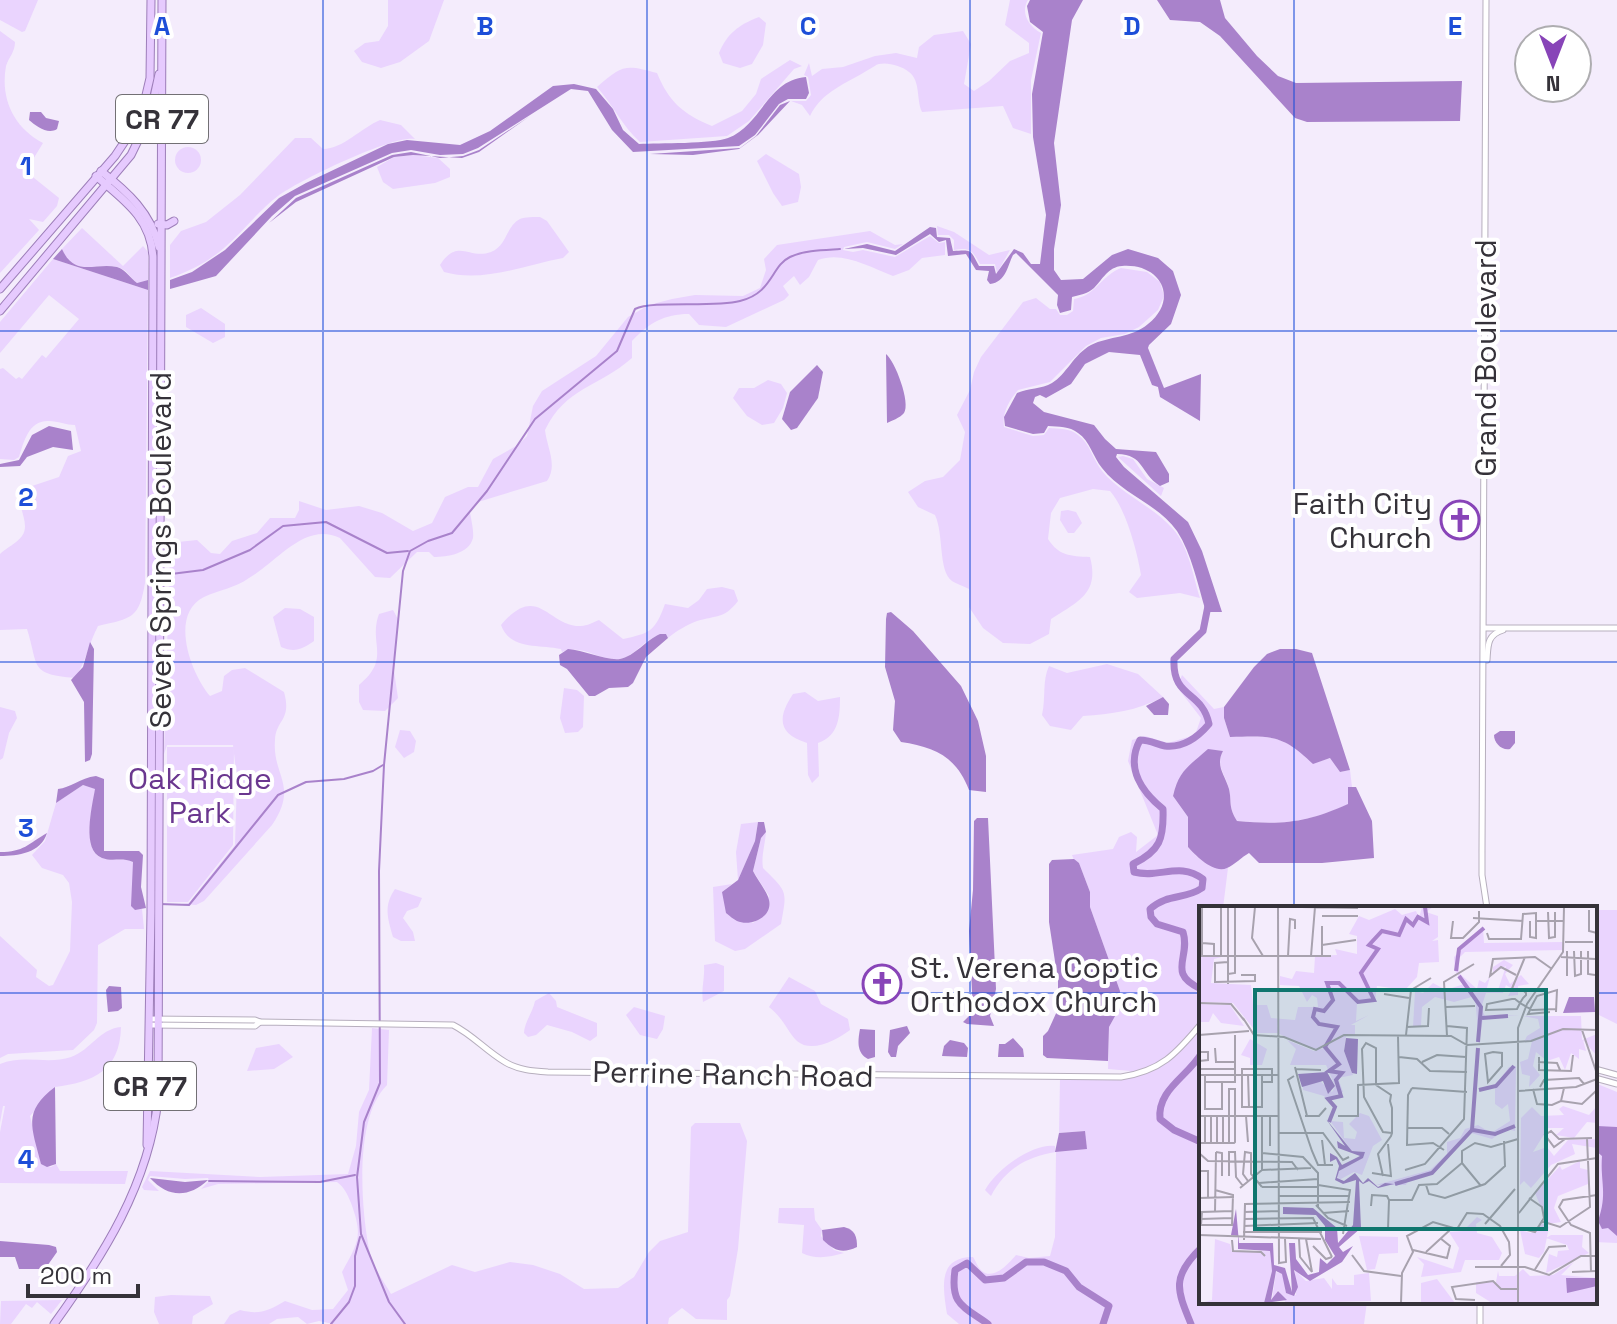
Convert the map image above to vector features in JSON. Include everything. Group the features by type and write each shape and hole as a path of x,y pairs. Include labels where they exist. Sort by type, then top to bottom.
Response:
{"main road":[{"name":"CR 77","path":"99,174 126,141 142,112 151,64 151,0"},
{"path":"0,311 110,182 141,137 154,102 160,59 162,0"},
{"name":"Seven Springs Boulevard","path":"157,272 162,239 162,0"},
{"path":"0,289 99,174 148,217 162,225 174,221 162,239"},
{"name":"Seven Springs Boulevard","path":"54,1324 99,1260 132,1197 153,1136 159,1072 154,1060 151,912 155,892 160,666 153,579 160,545 157,272 151,240 143,220 110,182"},
{"path":"148,217 161,257"},
{"name":"Seven Springs Boulevard","path":"147,1147 159,928 155,892 156,637 160,589 156,562 153,452 157,300"},
{"path":"153,452 160,545"},
{"path":"151,912 159,928"}],"street":[{"name":"Grand Boulevard","path":"1486,0 1482,875 1487,906"},
{"path":"1484,628 1617,628"},
{"path":"1483,676 1489,639 1509,628"},
{"name":"Perrine Ranch Road","path":"154,1022 255,1020 453,1025 472,1034 505,1063 525,1070 1106,1077 1139,1074 1168,1061 1199,1026"},
{"path":"1597,1070 1617,1075"},
{"path":"1597,1079 1617,1084"}],"green space":[{"path":"0,0 38,0 25,31 0,20"},
{"path":"388,0 444,0 429,41 400,62 381,68 362,62 354,51 365,43 379,41 388,26"},
{"path":"1010,0 1028,0 1025,10 1027,19 1041,33 1031,80 1031,134 1013,128 1003,106 922,112 913,76 891,64 877,65 835,89 821,100 810,116 802,105 791,101 806,101 811,95 808,77 804,75 809,63 812,76 822,69 843,67 875,56 896,53 917,58 919,47 934,35 963,31 971,44 964,84 974,91 1010,61 1029,53 1029,43 1005,25"},
{"path":"759,17 766,23 763,45 752,64 740,68 723,63 719,53 726,40 739,27"},
{"path":"0,31 15,42 6,66 7,101 17,121 43,143 32,161 34,178 59,198 57,206 43,222 29,219 39,230 0,273"},
{"path":"790,60 802,66 794,69 749,121 727,136 640,142 597,87 624,68 657,73 678,106 712,126 742,111 756,94 761,79"},
{"path":"380,120 401,125 415,139 367,151 289,189 218,253 170,278 170,245 181,231 206,222 240,195 295,138 311,138 323,149 330,148"},
{"path":"188,147 197,151 201,160 197,169 188,173 179,169 175,160 179,151"},
{"path":"766,154 799,174 801,187 798,202 782,206 773,193 757,161"},
{"path":"413,155 438,158 450,169 450,177 435,183 393,189 383,182 377,167 394,157"},
{"path":"540,217 547,221 569,252 563,258 504,272 474,275 444,272 440,265 452,252 491,252 500,245 515,222"},
{"path":"937,226 954,232 989,255 1010,250 997,273 995,264 980,264 970,251 954,250 954,240 949,235 938,235"},
{"path":"82,228 123,266 143,246 148,252 148,280 137,283 126,271 116,267 82,267 74,264 62,249"},
{"path":"870,231 895,245 903,244 895,249 867,242 844,247 843,250 863,250 895,257 930,236 939,243 945,242 945,255 922,258 909,270 893,276 856,261 837,257 818,260 809,277 800,285 794,276 783,286 789,295 784,300 726,327 699,325 689,314 664,318 651,325 632,341 632,358 573,396 553,416 545,430 552,463 547,481 478,502 470,512 473,538 462,551 434,557 429,552 417,552 390,578 375,577 340,538 327,534 315,535 292,546 244,581 204,597 193,606 187,617 187,645 196,674 210,696 222,691 224,676 232,670 245,668 284,692 286,709 276,733 275,752 284,790 280,811 272,825 204,901 196,905 182,904 189,903 235,845 237,779 233,745 167,745 164,754 170,546 197,540 211,553 220,554 232,541 257,533 270,518 295,518 299,501 326,510 359,506 382,513 413,531 432,523 445,497 468,487 478,487 493,459 518,445 527,436 533,406 542,391 596,356 628,317 649,305 672,299 695,295 743,296 760,288 766,270 764,259 777,245"},
{"path":"53,259 148,290 145,583 140,604 132,615 98,626 75,678 50,674 38,666 27,629 0,630 0,554 20,539 25,531 20,495 23,489 59,477 68,456 81,451 75,425 52,421 32,428 19,457 14,460 0,459 0,369 3,368 16,379 22,379 42,355 46,358 79,319 49,295 0,353 0,322"},
{"path":"1121,268 1147,272 1160,282 1164,296 1158,310 1139,327 1125,334 1101,338 1086,346 1050,382 1018,390 1007,407 1004,427 1033,436 1044,435 1049,428 1064,429 1082,438 1110,479 1173,529 1187,553 1200,598 1180,593 1137,598 1129,592 1141,575 1130,531 1110,491 1093,489 1060,498 1051,513 1048,539 1056,549 1066,554 1090,557 1092,580 1089,588 1077,602 1051,619 1049,634 1030,644 1003,643 983,628 969,607 969,589 948,576 935,515 918,507 908,492 925,481 943,477 960,460 965,432 957,415 970,390 974,372 981,357 1023,302 1036,298 1050,309 1056,309 1060,315 1067,315 1073,311 1074,299 1088,294"},
{"path":"201,308 225,324 225,337 213,343 186,327 186,315"},
{"path":"768,380 781,384 787,393 774,423 762,425 747,416 733,398 739,388 754,388"},
{"path":"1118,457 1133,459 1147,479 1164,488 1161,496"},
{"path":"1061,511 1076,512 1082,523 1074,533 1068,533 1060,520"},
{"path":"722,587 734,590 738,601 728,611 693,623 668,638 666,634 659,635 620,659 577,650 562,652 561,649 518,642 505,633 501,625 514,612 534,606 570,624 583,626 599,620 623,639 651,629 665,604 688,608 707,589"},
{"path":"285,608 300,609 314,617 314,641 298,649 281,647 273,617"},
{"path":"393,610 399,621 393,664 398,698 385,711 363,710 359,702 359,685 369,675 377,659 376,625 379,614"},
{"path":"1107,664 1138,674 1163,697 1124,711 1083,716 1071,730 1050,726 1042,715 1049,666 1067,673"},
{"path":"1182,675 1214,709 1224,707 1230,737 1275,739 1293,747 1313,763 1331,758 1340,772 1350,770 1352,787 1348,788 1349,804 1307,819 1268,823 1237,821 1221,766 1223,751 1208,750 1186,770 1173,796 1188,817 1188,847 1206,863 1228,868 1223,906 1199,906 1199,1023 1167,1057 1148,1068 1123,1075 1131,1071 1108,1069 1109,1027 1119,1009 1120,991 1090,907 1090,892 1079,863 1072,855 1113,849 1119,837 1131,832 1137,837 1136,852 1158,835 1128,761 1132,740 1145,736 1168,743 1195,735 1201,718 1177,687"},
{"path":"564,688 577,690 584,696 583,727 578,732 565,733 560,718"},
{"path":"805,692 818,701 840,697 839,718 834,730 818,743 819,776 812,783 808,775 807,743 790,735 783,724 784,711 793,694"},
{"path":"0,707 15,711 17,718 0,760"},
{"path":"400,730 410,731 416,741 414,752 404,758 395,747"},
{"name":"Oak Ridge Park","path":"167,747 234,747 233,845 188,902 167,902"},
{"path":"83,785 96,789 90,837 96,853 106,859 133,862 135,909 142,909 144,929 125,929 98,945 97,1023 94,1030 73,1050 8,1054 0,1058 0,936 37,970 36,977 49,986 53,985 70,951 72,902 69,883 63,875 42,868 32,855 45,841 56,803"},
{"path":"758,822 755,841 738,880 736,852 741,824"},
{"path":"766,832 763,868 784,893 781,924 745,949 735,951 715,941 713,887 732,884 722,892 753,923 758,919 769,896 753,871 761,838"},
{"path":"395,889 422,898 418,907 407,911 403,918 415,941 401,941 393,937 388,907"},
{"path":"1597,910 1617,910 1617,1024 1597,1014"},
{"path":"716,963 724,966 724,991 703,1002 704,965"},
{"path":"789,977 815,991 821,1004 848,1019 850,1030 817,1046 803,1045 797,1041 769,1007"},
{"path":"549,993 557,1007 597,1023 597,1036 590,1041 547,1025 536,1035 528,1037 524,1029 535,1001"},
{"path":"634,1007 665,1016 657,1039 640,1035 626,1015"},
{"path":"121,1027 116,1054 102,1072 81,1082 55,1087 30,1116 42,1164 51,1167 56,1164 60,1171 128,1171 125,1184 0,1183 0,1132 5,1106 0,1123 0,1064 71,1057 107,1032"},
{"path":"372,1028 389,1030 387,1085 376,1100 369,1118 362,1187 370,1255 391,1294 452,1265 475,1272 510,1262 533,1265 560,1274 584,1289 618,1288 634,1277 649,1252 660,1241 688,1232 691,1127 695,1123 740,1123 747,1141 738,1249 727,1300 727,1320 696,1319 682,1308 669,1318 668,1324 333,1324 319,1321 307,1324 298,1317 277,1319 269,1324 224,1324 230,1315 240,1310 263,1311 285,1301 312,1310 333,1309 348,1290 342,1272 352,1253 358,1231 347,1194 337,1182 218,1184 201,1189 209,1181 208,1178 150,1176 148,1180 159,1191 144,1190 142,1187 150,1171 260,1177 348,1174 356,1146 359,1112 369,1090"},
{"path":"1199,1030 1199,1304 1367,1304 1364,1324 959,1324 947,1314 945,1276 953,1262 973,1257 980,1269 990,1274 1000,1270 1016,1255 1029,1258 1050,1256 1055,1237 1056,1152 1035,1157 1018,1166 1003,1178 991,1196 985,1190 1006,1166 1026,1153 1046,1146 1055,1146 1055,1151 1085,1131 1059,1133 1060,1079 1139,1076 1168,1061"},
{"path":"279,1044 293,1057 274,1069 247,1071 256,1048"},
{"path":"1597,1084 1617,1092 1617,1243 1597,1242"},
{"path":"779,1208 814,1208 815,1220 822,1230 821,1236 834,1250 844,1253 818,1257 802,1253 804,1225 778,1223"},
{"path":"210,1296 213,1304 193,1316 192,1324 159,1324 154,1312 155,1297"},
{"path":"62,1300 51,1314 37,1302 32,1308 26,1304 11,1324 0,1324 1,1301"}],"shaded area":[{"path":"1030,0 1083,0 1072,20 1054,143 1061,205 1054,270 1061,280 1083,279 1112,255 1128,249 1158,258 1173,271 1181,295 1171,324 1148,348 1164,388 1201,374 1200,421 1160,397 1158,387 1152,385 1140,355 1109,352 1085,364 1071,384 1046,398 1040,395 1035,397 1033,403 1044,412 1094,425 1116,449 1156,452 1169,474 1169,482 1160,486 1133,457 1117,454 1116,457 1188,522 1202,551 1222,612 1206,612 1191,560 1177,531 1160,513 1110,477 1082,436 1064,427 1048,426 1044,433 1033,434 1005,426 1004,417 1017,393 1052,383 1091,345 1142,329 1158,314 1164,293 1155,276 1135,267 1117,267 1091,290 1072,297 1071,310 1060,313 1058,295 1016,253 1003,277 990,284 987,280 989,271 976,270 966,254 948,256 946,240 939,242 930,234 896,255 863,248 844,249 867,244 895,251 930,227 936,228 937,237 950,238 953,251 970,252 979,266 994,266 996,274 1014,249 1023,253 1031,264 1040,264 1046,215 1033,137 1032,94 1043,32 1030,22 1027,6"},
{"path":"1157,0 1220,0 1225,18 1257,56 1278,76 1296,83 1462,81 1460,121 1307,122 1295,118 1220,36 1200,22 1170,20"},
{"path":"806,77 809,93 806,99 788,99 779,104 755,135 739,146 633,152 612,130 588,91 571,89 478,148 463,154 440,155 411,150 392,153 295,196 216,276 170,289 170,280 192,272 225,250 279,198 306,183 388,144 407,140 460,145 490,131 553,86 574,84 596,89 613,109 623,130 639,144 685,143 720,140 740,132 782,86"},
{"path":"790,101 758,135 739,149 693,155 650,154 740,148 756,136 780,105"},
{"path":"30,112 41,112 46,118 59,121 57,129 50,131 39,127 29,120"},
{"path":"530,116 479,152 462,158 449,157 479,150"},
{"path":"411,152 431,156 394,157 296,202 269,223 296,198 392,155"},
{"path":"62,249 67,258 79,266 117,267 137,283 148,280 148,290 53,259"},
{"path":"886,354 901,382 906,408 902,415 887,423"},
{"path":"817,365 823,372 818,398 797,428 791,430 782,419 790,392"},
{"path":"49,426 71,431 73,450 53,447 27,457 20,466 0,467 0,464 19,460 32,435"},
{"path":"891,612 913,631 961,686 978,721 986,756 986,792 969,790 950,761 934,750 901,742 893,730 895,701 885,667 886,619 887,613"},
{"path":"660,634 666,634 668,638 646,657 628,687 609,688 589,696 560,665 559,655 568,649 620,659 631,655"},
{"path":"90,642 94,649 92,754 90,760 85,762 84,702 71,680 83,667"},
{"path":"1280,649 1312,653 1350,770 1340,772 1330,758 1313,764 1293,747 1275,739 1230,737 1224,707 1254,667 1267,654"},
{"path":"1163,697 1169,704 1168,715 1154,715 1146,706"},
{"path":"1500,731 1515,731 1515,743 1510,749 1501,748 1495,741 1494,735"},
{"path":"1208,749 1223,751 1220,766 1237,821 1267,823 1306,819 1348,804 1348,787 1356,787 1372,821 1374,858 1322,863 1259,863 1249,853 1222,869 1206,863 1188,847 1188,817 1173,796 1182,774"},
{"path":"96,776 104,779 104,851 139,851 143,855 141,887 146,908 135,910 131,906 133,862 102,858 92,846 90,817 95,789 83,785 56,803 58,789"},
{"path":"988,818 996,989 990,1016 994,1026 963,1022 973,1012 969,931 974,821"},
{"path":"758,822 764,822 766,832 761,838 753,871 766,893 769,906 760,919 743,923 726,913 722,892 738,880 755,841"},
{"path":"47,833 34,849 0,856 0,852 20,849"},
{"path":"1074,859 1079,863 1090,892 1090,907 1120,991 1119,1009 1109,1027 1108,1061 1047,1058 1043,1055 1043,1036 1058,1009 1058,981 1049,922 1049,864 1052,860"},
{"path":"109,986 121,987 122,1008 118,1011 108,1012 106,990"},
{"path":"907,1026 910,1033 898,1046 896,1057 891,1057 888,1052 890,1030"},
{"path":"860,1029 875,1030 875,1057 868,1059 861,1053 858,1042"},
{"path":"1013,1038 1023,1049 1024,1057 998,1057 999,1044"},
{"path":"950,1040 964,1043 968,1048 967,1057 942,1056 944,1046"},
{"path":"55,1087 56,1164 47,1167 41,1164 32,1121 38,1104"},
{"path":"1597,1126 1617,1127 1617,1236 1608,1228 1602,1229 1598,1221 1603,1195 1602,1156 1597,1152"},
{"path":"1085,1131 1087,1149 1055,1152 1059,1133"},
{"path":"150,1178 185,1182 208,1180 193,1190 179,1193 164,1189"},
{"path":"844,1227 855,1234 857,1247 839,1250 823,1240 822,1230"},
{"path":"0,1241 49,1245 56,1247 57,1252 45,1269 19,1269 15,1257 0,1257"}],"waterway":[{"path":"405,1324 389,1302 361,1234 357,1177 364,1122 380,1083 379,871 384,765 403,571 410,551 452,533 487,491 535,419 617,351 635,309 655,305 740,301 759,292 790,257 840,249"},
{"path":"163,575 203,570 250,550 283,526 326,522 387,553 408,551"},
{"path":"1199,988 1182,971 1183,932 1157,924 1151,917 1150,909 1163,901 1196,892 1202,888 1203,879 1186,871 1134,872 1133,864 1155,849 1161,836 1163,819 1163,809 1148,795 1138,779 1134,760 1140,740 1165,746 1178,745 1195,737 1209,724 1200,705 1178,681 1174,659 1203,631 1208,606"},
{"path":"160,904 189,905 278,795 306,782 344,779 383,765"},
{"path":"1199,1057 1168,1092 1160,1109 1160,1119 1174,1130 1199,1141"},
{"path":"209,1181 320,1182 355,1175"},
{"path":"331,1324 349,1302 355,1286 355,1256 360,1237"},
{"path":"1191,1324 1182,1302 1180,1284 1185,1267 1199,1250"},
{"path":"988,1324 965,1308 957,1298 955,1270 967,1263 985,1280 1004,1278 1026,1262 1044,1262 1066,1271 1079,1287 1109,1306 1103,1324"}],"place":[{"name":"Faith City Church","path":"1460,520"},
{"name":"St. Verena Coptic Orthodox Church","path":"882,984"}]}
